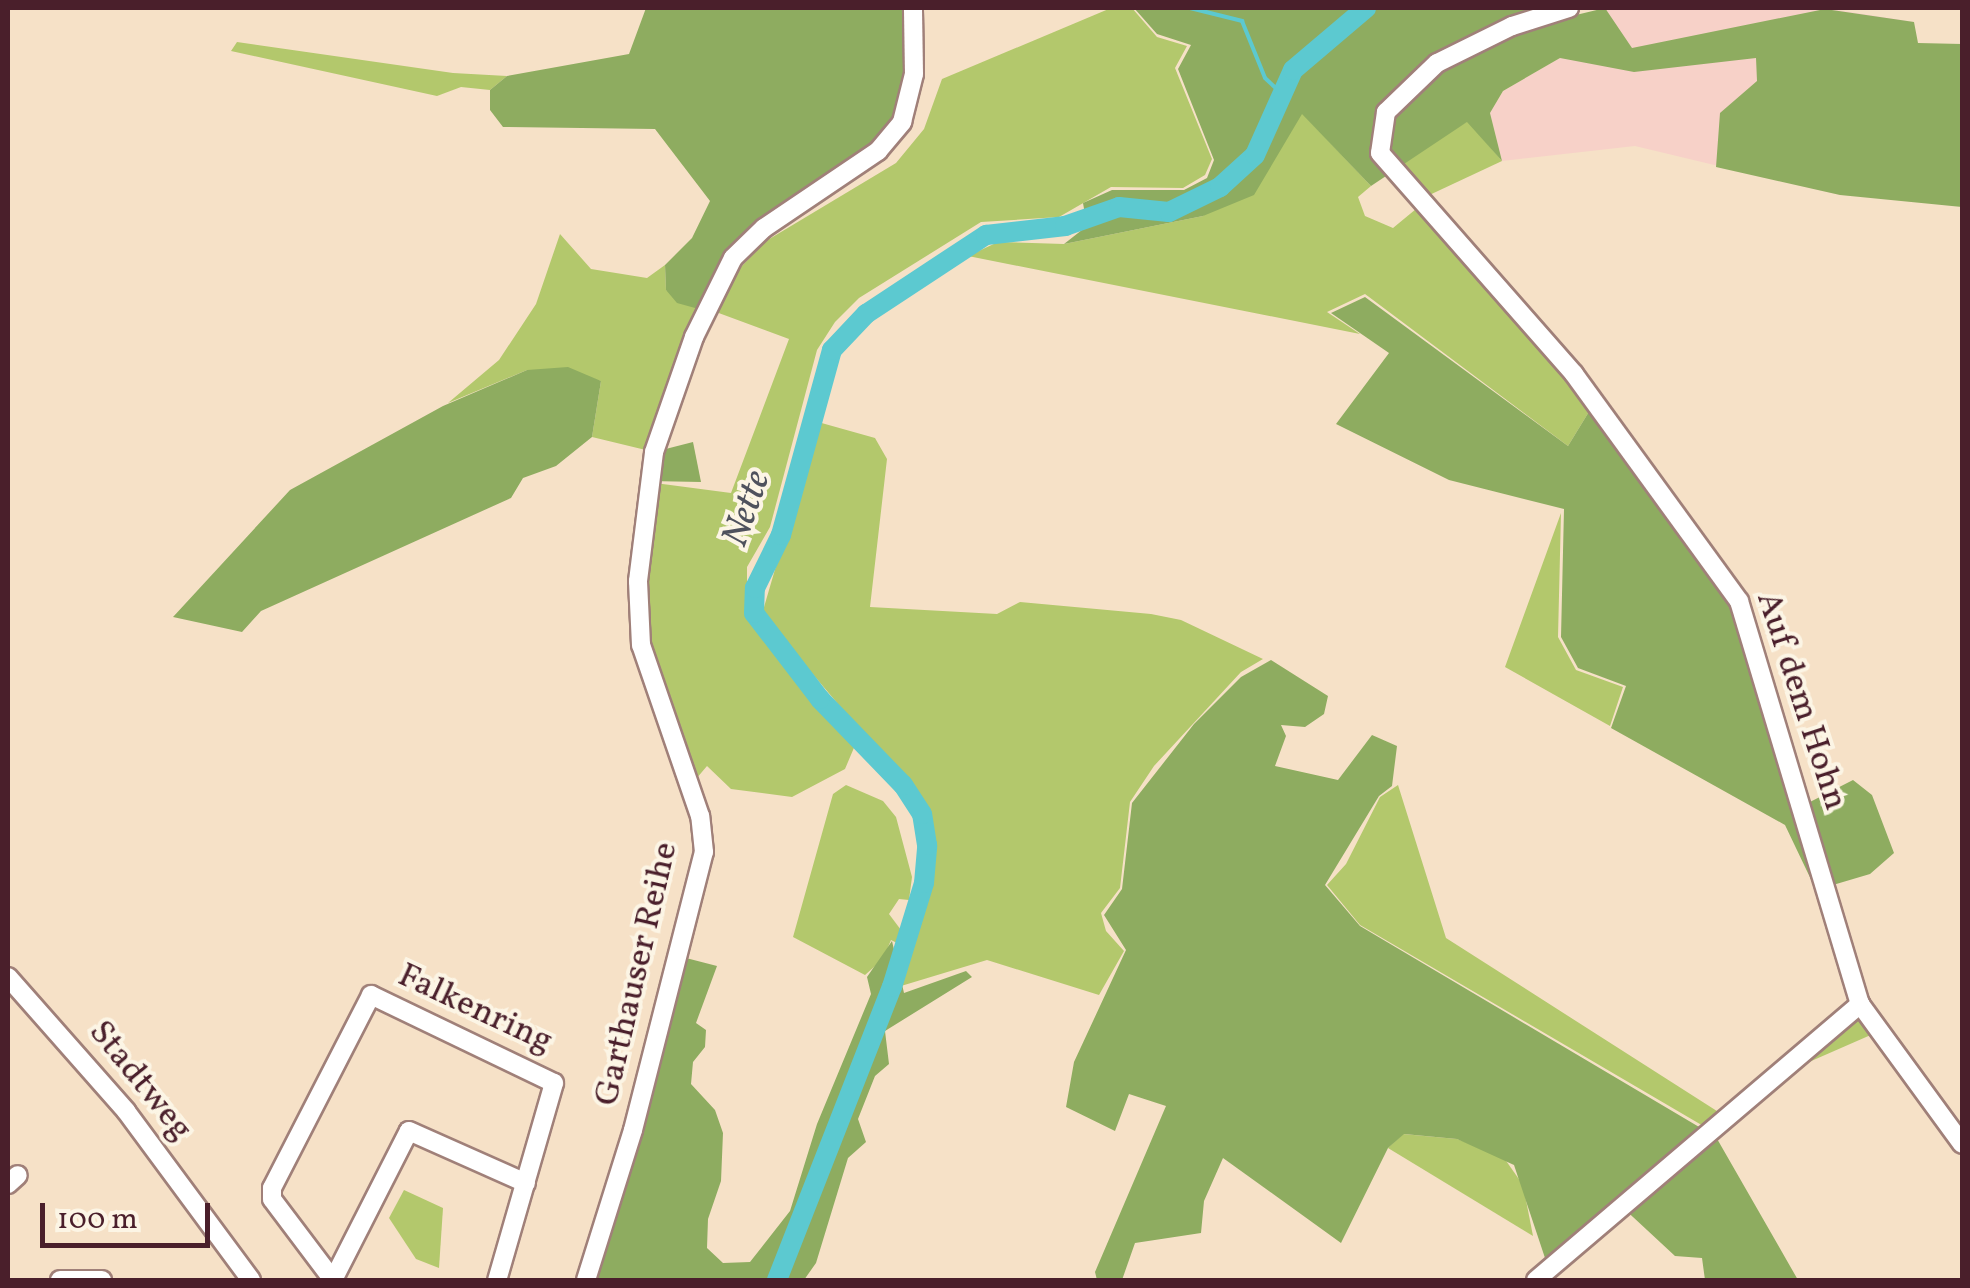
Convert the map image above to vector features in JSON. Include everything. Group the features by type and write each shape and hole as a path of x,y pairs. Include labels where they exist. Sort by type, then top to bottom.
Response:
{"street":[{"name":"Garthauser Reihe","path":"586,1280 633,1130 704,852 700,816 642,646 638,582 654,452 694,337 733,258 764,228 878,150 902,122 914,74 913,8"},
{"name":"Auf dem Hohn","path":"1568,8 1512,26 1437,63 1386,112 1378,138 1386,164 1574,374 1739,602 1860,1004 1962,1144"},
{"name":"Stadtweg","path":"8,977 126,1110 251,1280"},
{"name":"Falkenring","path":"333,1280 272,1199 272,1188 371,995 554,1083 496,1280"},
{"path":"1536,1280 1561,1272 1860,1004"},
{"path":"333,1280 409,1131 526,1182"},
{"path":"60,1280 102,1280"}],"shaded area":[{"path":"1598,8 1825,8 1914,22 1840,195 1635,146 1502,161 1490,113 1503,91 1560,58"}],"green space":[{"path":"646,8 913,8 902,122 764,228 706,311 677,303 666,290 665,265 692,238 710,201 655,129 503,127 490,110 490,90 507,76 629,54"},
{"path":"1111,8 1132,8 1157,37 1187,46 1175,68 1212,159 1205,175 1183,188 1111,187 1059,217 981,222 859,298 835,322 817,350 770,527 747,567 747,617 856,743 845,769 792,797 731,789 707,766 696,779 649,645 646,602 655,483 731,493 789,339 716,312 735,273 766,241 896,163 924,129 942,79"},
{"path":"1134,8 1547,8 1551,21 1605,8 1632,48 1825,9 1914,22 1918,43 1962,44 1962,207 1840,195 1716,167 1720,113 1757,81 1756,58 1634,72 1560,58 1503,91 1490,113 1502,161 1467,122 1371,186 1302,114 1254,195 1203,216 1064,244 1087,226 1083,203 1112,190 1184,190 1207,178 1214,160 1178,69 1191,45 1157,34"},
{"path":"237,42 453,73 507,76 490,90 461,87 437,96 231,51"},
{"path":"1302,113 1371,186 1358,197 1365,216 1393,228 1416,209 1566,376 1590,410 1568,446 1365,294 1327,312 1360,334 968,256 998,242 1064,244 1203,216"},
{"path":"1468,121 1502,161 1423,198 1395,165"},
{"path":"560,234 591,269 647,278 665,265 666,290 706,311 654,452 592,437 601,381 527,370 448,403 499,360 536,304"},
{"path":"1365,297 1568,446 1590,410 1731,600 1808,803 1853,780 1872,795 1894,853 1870,874 1816,890 1785,825 1611,728 1626,686 1578,668 1561,637 1564,509 1449,480 1336,424 1389,353 1331,313"},
{"path":"568,367 601,381 592,437 556,466 523,478 511,498 261,611 242,632 173,617 290,490 443,406 527,370"},
{"path":"818,422 875,438 887,459 870,607 997,614 1020,602 1151,614 1181,620 1263,659 1241,672 1154,766 1130,802 1120,888 1101,913 1106,931 1124,951 1099,995 987,960 901,986 925,905 928,826 915,795 762,614"},
{"path":"693,442 701,482 649,481 654,452"},
{"path":"1561,513 1558,637 1576,670 1623,687 1610,726 1505,667"},
{"path":"1271,660 1328,696 1324,714 1305,727 1281,725 1286,736 1275,766 1338,780 1372,735 1397,746 1392,786 1379,796 1325,885 1360,926 1716,1137 1798,1280 1705,1280 1702,1258 1675,1256 1619,1204 1546,1261 1514,1165 1457,1139 1404,1134 1388,1148 1341,1243 1223,1158 1204,1201 1201,1233 1135,1243 1122,1280 1097,1280 1095,1272 1166,1106 1129,1094 1115,1131 1066,1107 1074,1062 1126,950 1104,915 1122,889 1132,803 1194,724 1241,677"},
{"path":"846,785 883,801 896,817 912,877 909,900 899,899 889,914 901,930 897,943 891,940 883,959 865,975 793,937 833,794"},
{"path":"1398,785 1446,938 1720,1113 1705,1127 1360,925 1327,885 1346,864 1380,797"},
{"path":"892,941 904,993 966,971 972,977 885,1031 889,1064 875,1076 858,1119 866,1142 848,1158 816,1263 804,1280 594,1280 686,958 717,966 696,1023 706,1030 705,1047 693,1062 691,1084 715,1110 723,1133 721,1181 708,1219 707,1248 723,1263 750,1262 790,1211 817,1124 871,994 867,977"},
{"path":"1856,1017 1873,1034 1793,1069"},
{"path":"1403,1134 1457,1139 1502,1155 1523,1185 1533,1236 1388,1148"},
{"path":"404,1190 443,1208 439,1268 416,1259 389,1218"}],"waterway":[{"path":"1190,8 1242,21 1265,78 1279,91"},
{"name":"Nette","path":"777,1280 892,987 924,883 927,845 922,814 903,785 820,699 754,613 755,588 781,535 832,350 866,314 986,235 1065,226 1119,207 1169,212 1220,187 1255,155 1293,70 1366,8"}]}
